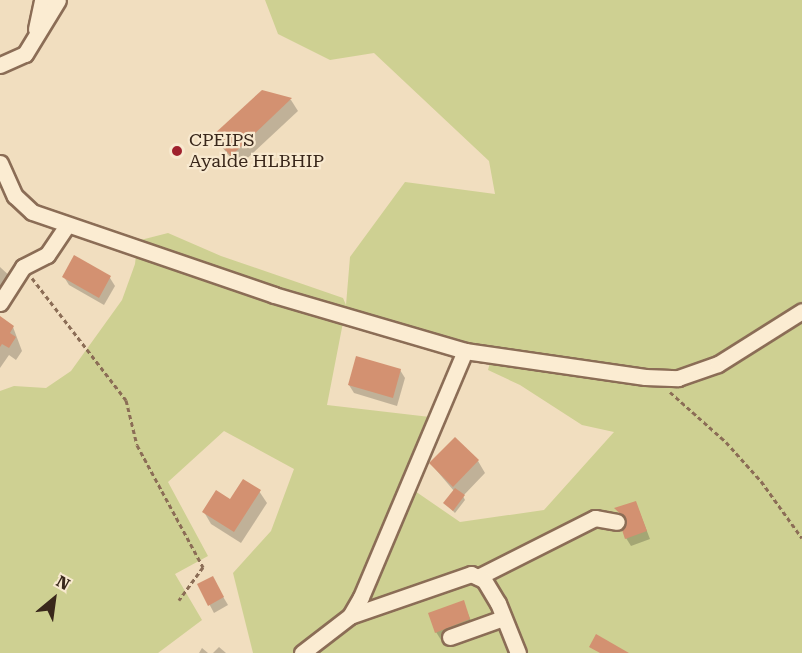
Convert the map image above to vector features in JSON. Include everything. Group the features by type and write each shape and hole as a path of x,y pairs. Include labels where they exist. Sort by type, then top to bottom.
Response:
{"street":[{"path":"33,40 42,0"},
{"path":"0,65 25,54 58,0"},
{"path":"0,163 15,196 32,212 274,295 465,351 652,377 678,378 718,364 802,311"},
{"path":"0,303 23,267 47,255 67,225"},
{"path":"350,615 465,351"},
{"path":"477,577 595,518 616,522"},
{"path":"302,653 350,615 471,574 484,580 518,653"},
{"path":"450,637 503,618"}],"path":[{"path":"23,267 126,400 137,445 202,567 179,600"},
{"path":"652,377 726,442 761,481 802,538"}],"green space":[{"path":"265,0 802,0 802,653 253,653 233,573 271,531 294,469 224,431 168,482 208,556 175,574 202,620 158,653 0,653 0,391 14,386 46,388 71,371 122,300 135,264 136,255 129,243 168,233 221,256 343,298 346,305 350,257 405,182 495,194 489,161 374,53 330,60 278,34","holes":["346,307 492,355 488,370 520,385 582,425 614,432 544,510 460,522 412,489 430,417 327,405"]}],"building":[{"path":"262,90 292,98 231,156 212,136"},
{"path":"74,255 111,276 99,298 62,277"},
{"path":"0,316 14,326 10,333 16,337 9,348 2,344 0,347"},
{"path":"356,356 401,369 393,398 348,385"},
{"path":"455,437 479,460 453,487 429,463"},
{"path":"243,479 261,490 234,532 202,512 216,490 230,499"},
{"path":"455,488 465,495 453,511 443,503"},
{"path":"636,501 647,531 625,539 622,530 626,519 614,508"},
{"path":"213,576 224,597 208,606 197,584"},
{"path":"464,600 470,619 435,633 428,613"},
{"path":"596,634 629,653 600,653 589,647"}],"place":[{"name":"CPEIPS Ayalde HLBHIP","path":"177,151"}]}
